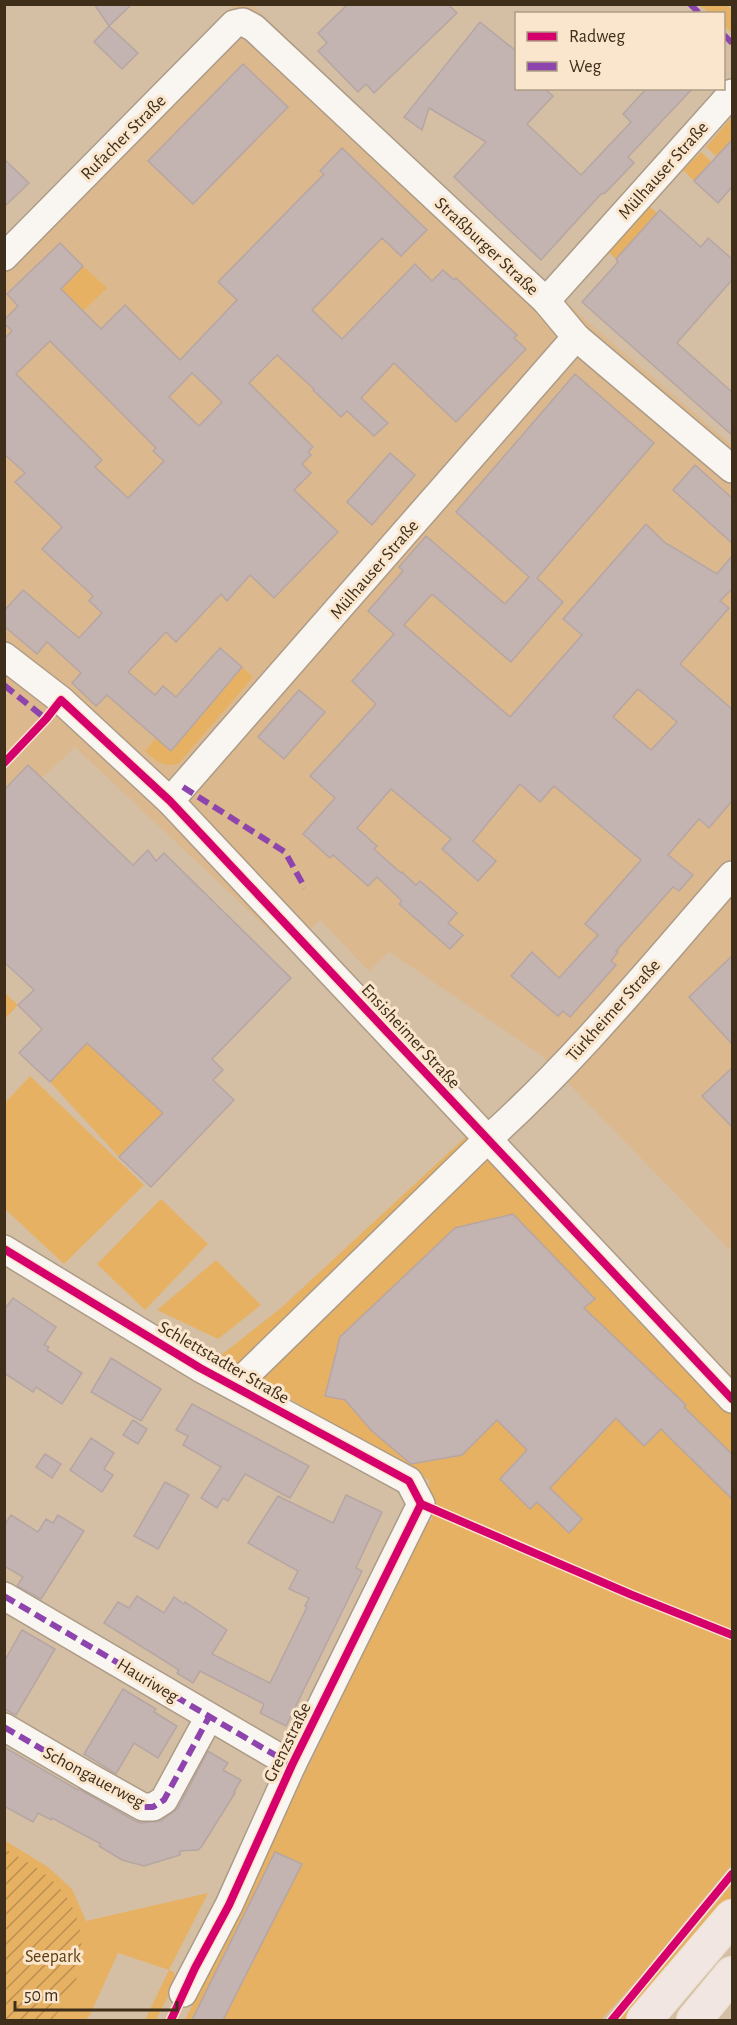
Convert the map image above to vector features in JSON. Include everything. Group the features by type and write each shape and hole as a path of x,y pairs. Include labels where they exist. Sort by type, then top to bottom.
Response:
{"main road":[{"path":"644,2020 732,1917"},
{"path":"694,2020 732,1974"}],"street":[{"name":"Rufacher Straße","path":"4,257 234,24 243,22"},
{"name":"Straßburger Straße","path":"243,22 254,28 546,301 576,337 732,469"},
{"name":"Mülhauser Straße","path":"546,301 732,93"},
{"name":"Mülhauser Straße","path":"170,801 576,337"},
{"name":"Ensisheimer Straße","path":"4,656 61,700 170,801 732,1399"},
{"name":"Türkheimer Straße","path":"488,1139 531,1101 567,1063 732,875"},
{"name":"Schlettstadter Straße","path":"235,1386 488,1139"},
{"name":"Schlettstadter Straße","path":"4,1249 200,1368 409,1481 421,1504"},
{"name":"Grenzstraße","path":"183,1993 229,1905 292,1765 421,1504"},
{"name":"Hauriweg","path":"4,1596 292,1765"},
{"name":"Schongauerweg","path":"4,1727 143,1807 153,1807 164,1800 209,1717"}],"shaded area":[{"path":"235,5 252,5 588,322 732,445 732,1252 540,1054 389,952 369,971 320,920 289,949 75,747 42,778 28,765 5,792 5,238"}],"green space":[{"path":"699,5 727,5 732,10 732,33 725,27 725,12 709,12"},
{"path":"732,117 732,140 717,157 706,147"},
{"path":"701,152 712,162 694,181 683,170"},
{"path":"649,206 657,213 616,259 608,252"},
{"path":"83,266 107,288 46,346 25,326"},
{"path":"242,667 253,677 179,763 165,764 145,751 156,738 171,751"},
{"path":"5,993 18,1005 5,1019"},
{"path":"87,1043 163,1113 119,1157 50,1082"},
{"path":"30,1076 144,1185 64,1264 5,1209 5,1103"},
{"path":"486,1118 732,1377 732,1864 638,1979 601,2020 185,2020 427,1523 432,1520 429,1480 382,1455 220,1356 282,1307"},
{"path":"161,1199 208,1244 145,1310 97,1264"},
{"path":"216,1260 261,1305 218,1339 157,1310"},
{"name":"Seepark","path":"4,1840 48,1867 72,1889 86,1921 208,1893 169,1970 118,1953 90,2015 85,2020 5,2020"},
{"path":"5,1849 37,1868 55,1883 67,1898 76,1915 82,1952 79,1970 64,2005 51,2020 5,2020 4,1959 7,1948 4,1938"},
{"path":"732,1884 732,1899 631,2020 619,2020"},
{"path":"169,1970 174,1972 176,1981 156,2020 145,2020"}],"building":[{"path":"94,4 132,4 109,26"},
{"path":"348,4 448,4 457,13 374,93 366,84 358,92 318,51 327,43 318,33"},
{"path":"480,22 515,50 515,90 546,90 553,96 527,124 581,175 631,122 623,114 645,90 691,90 628,157 634,163 605,193 601,194 541,260 454,177 486,142 429,108 422,130 404,117"},
{"path":"109,26 138,53 122,69 94,42"},
{"path":"243,64 288,107 193,204 148,161"},
{"path":"732,140 732,187 718,203 694,181"},
{"path":"342,148 427,230 401,256 382,238 312,310 342,339 415,264 432,281 443,270 454,280 456,278 517,335 514,338 526,349 456,422 394,363 361,398 388,423 374,436 347,411 341,417 277,355 249,383 313,447 308,452 311,455 302,464 311,473 294,490 338,532 274,598 250,575 227,601 221,594 176,642 166,632 128,672 155,695 163,686 176,697 220,648 242,667 171,751 107,695 96,706 72,683 81,673 47,642 37,654 4,626 4,611 23,590 79,638 102,613 89,601 93,596 42,549 62,527 15,482 25,473 4,454 4,339 12,331 4,320 18,306 7,294 60,243 83,266 61,289 101,329 125,305 180,360 237,300 218,282 324,174 320,171","holes":["50,341 156,448 153,451 164,461 128,498 95,467 102,460 16,374","192,373 222,402 199,426 169,397"]},
{"path":"4,159 29,183 4,207"},
{"path":"660,210 701,247 708,238 732,259 732,280 677,343 732,392 732,435 582,302 618,262 616,259"},
{"path":"575,374 654,443 537,578 563,602 511,662 433,595 404,625 510,717 582,635 563,619 646,524 664,542 717,574 732,556 732,589 720,601 729,608 680,664 732,709 732,801 709,828 699,819 668,855 693,875 679,891 673,887 616,951 618,952 611,961 616,965 570,1017 563,1011 558,1016 511,976 532,952 559,978 598,935 585,924 641,860 554,786 540,802 520,784 473,841 496,861 478,881 442,849 451,839 391,789 357,828 377,846 374,849 401,873 416,885 420,881 457,913 448,923 463,935 450,949 399,904 402,901 377,877 368,886 333,855 330,858 303,834 335,798 310,776 376,704 352,681 394,634 368,611 403,571 399,567 426,536 505,604 529,577 456,512","holes":["638,689 677,722 651,750 613,717"]},
{"path":"390,453 415,475 372,525 347,502"},
{"path":"695,465 732,498 732,543 673,490"},
{"path":"299,690 325,712 284,759 258,737"},
{"path":"28,765 133,865 148,850 156,861 164,853 291,978 212,1059 223,1070 213,1080 234,1100 151,1187 119,1157 163,1113 87,1043 50,1082 19,1053 42,1029 18,1005 34,990 4,962 4,790"},
{"path":"732,956 732,1044 689,997"},
{"path":"732,1068 732,1127 702,1096"},
{"path":"513,1214 595,1299 584,1308 686,1405 684,1407 732,1454 732,1499 661,1429 644,1446 616,1418 550,1488 582,1519 569,1533 537,1502 530,1509 500,1479 527,1450 497,1420 462,1455 411,1464 372,1431 345,1400 325,1396 340,1337 455,1228"},
{"path":"13,1298 56,1327 44,1345 49,1347 47,1350 82,1373 62,1404 36,1387 33,1392 4,1373 4,1310"},
{"path":"111,1358 161,1389 141,1421 91,1392"},
{"path":"192,1404 309,1466 290,1498 245,1474 228,1501 223,1498 217,1508 201,1498 221,1467 183,1445 188,1436 176,1430"},
{"path":"133,1420 147,1429 138,1444 123,1435"},
{"path":"91,1438 114,1453 104,1469 113,1475 102,1492 70,1470"},
{"path":"45,1454 61,1464 52,1478 36,1467"},
{"path":"165,1482 189,1495 158,1549 134,1536"},
{"path":"346,1495 382,1512 356,1568 362,1571 286,1726 260,1713 264,1704 200,1671 193,1683 177,1673 179,1670 104,1623 118,1602 129,1608 137,1596 164,1613 174,1597 227,1630 212,1654 270,1683 307,1607 305,1606 309,1598 289,1589 298,1571 248,1543 278,1496 333,1523"},
{"path":"11,1515 38,1532 46,1519 53,1523 58,1515 84,1531 41,1599 17,1586 23,1577 4,1566 4,1526"},
{"path":"22,1630 55,1649 16,1715 4,1709 4,1662"},
{"path":"123,1689 156,1709 154,1712 177,1726 158,1758 134,1743 116,1774 84,1754"},
{"path":"4,1747 78,1790 142,1823 161,1821 178,1808 208,1751 228,1763 223,1770 241,1780 198,1850 180,1851 180,1855 144,1866 122,1860 99,1846 101,1844 52,1818 51,1820 38,1813 33,1822 4,1806"},
{"path":"275,1852 302,1864 223,2020 192,2020"}],"marked path":[{"path":"690,4 698,12"},
{"path":"725,36 732,43"},
{"path":"4,685 46,719"},
{"path":"183,787 285,852 305,888"},
{"path":"4,1596 292,1765"},
{"path":"4,1727 143,1807 153,1807 164,1800 209,1717"}],"cycle path":[{"path":"4,763 61,700 170,801 732,1399"},
{"path":"4,1249 200,1368 409,1481 421,1504"},
{"path":"421,1504 632,1595 732,1635"},
{"path":"171,2020 195,1968 229,1905 292,1765 421,1504"},
{"path":"612,2020 732,1874"}]}
